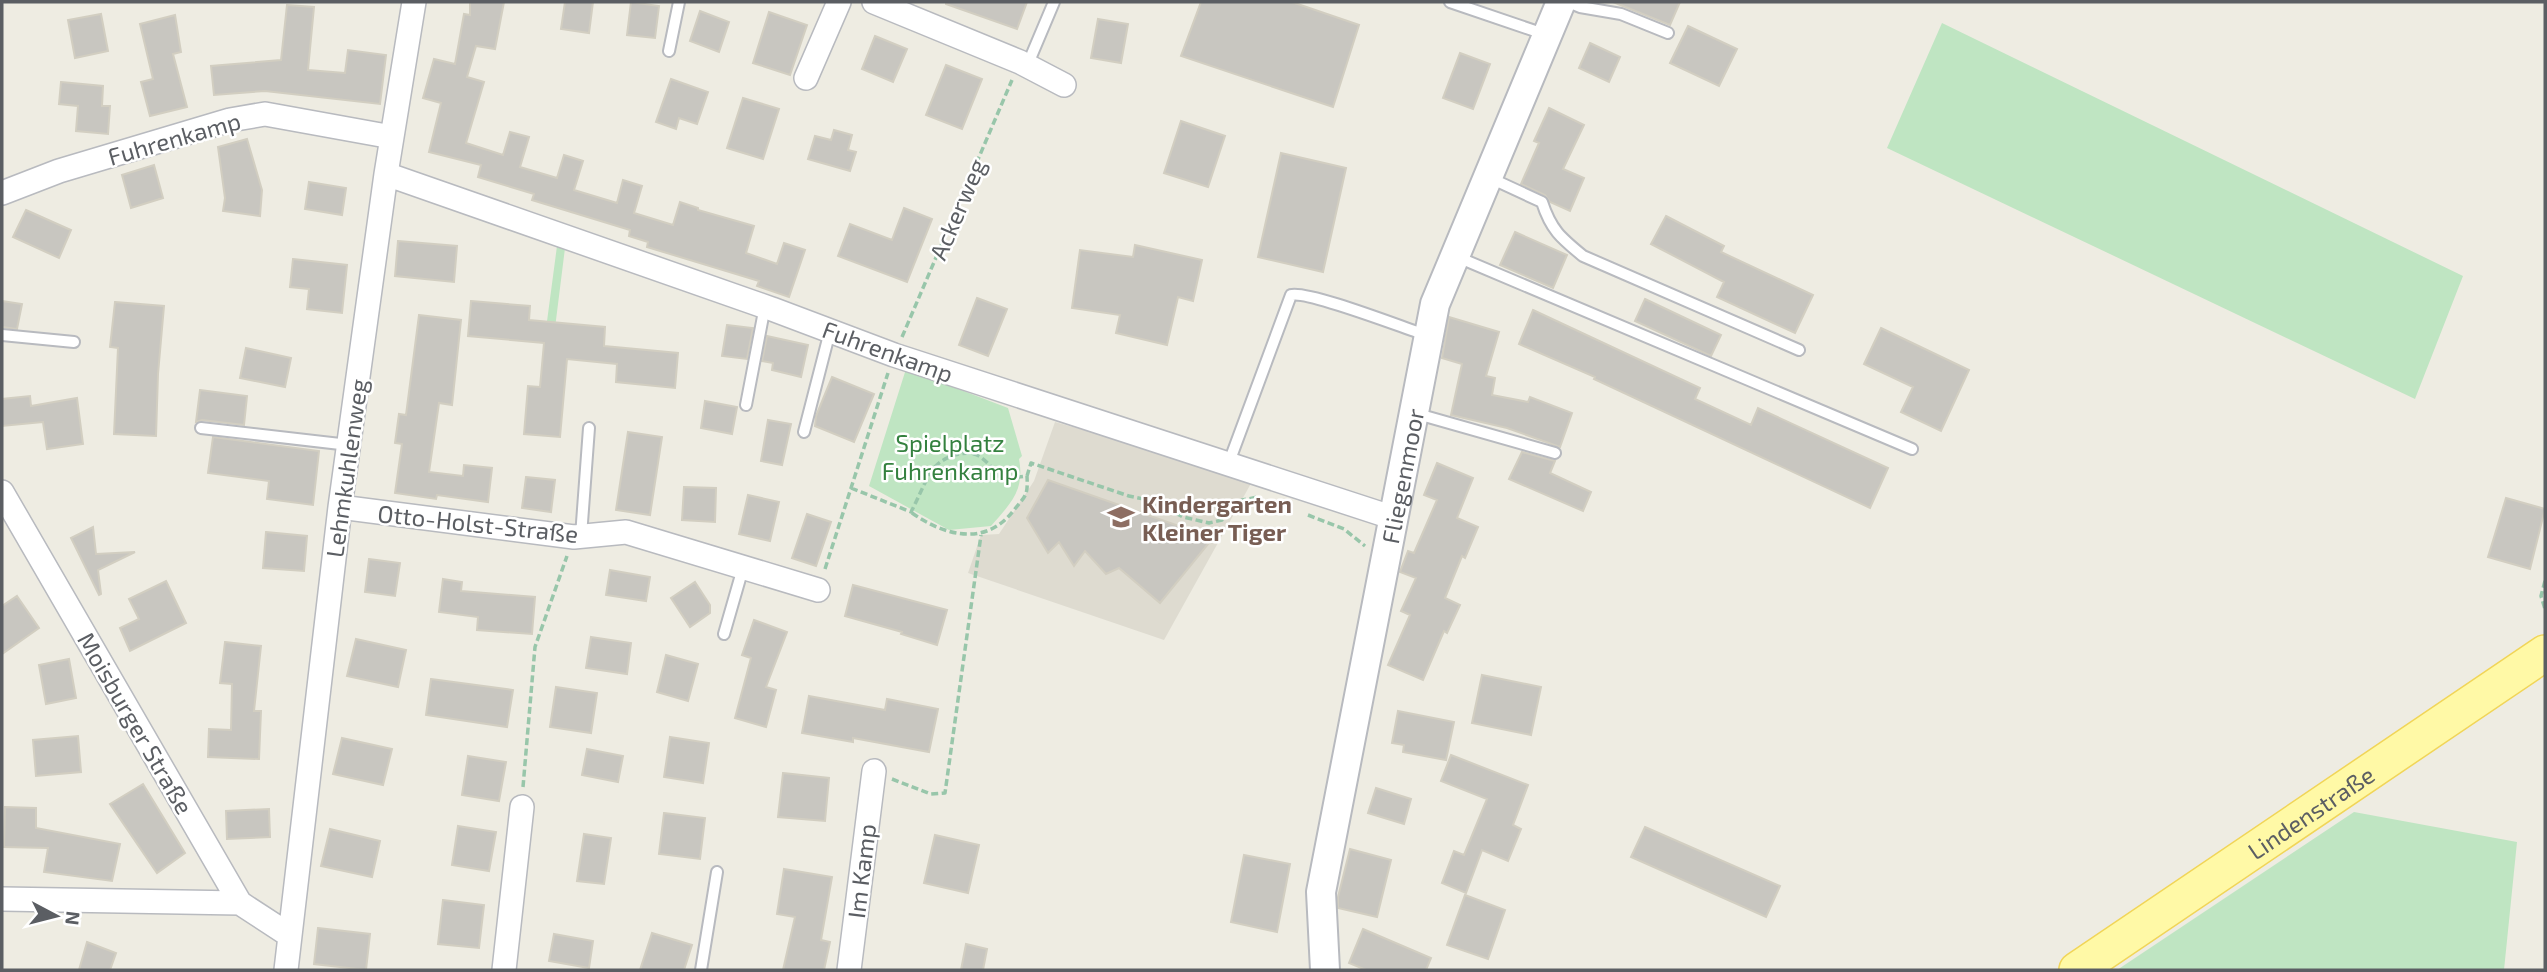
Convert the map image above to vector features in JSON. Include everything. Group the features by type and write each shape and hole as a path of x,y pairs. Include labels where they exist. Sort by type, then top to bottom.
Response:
{"main road":[{"name":"Lindenstraße","path":"2077,970 2545,653"}],"street":[{"name":"Lehmkuhlenweg","path":"288,969 289,935 340,507 386,174 414,2"},
{"path":"806,78 839,2"},
{"path":"874,2 1023,64 1064,85"},
{"name":"Fliegenmoor","path":"1325,970 1321,892 1435,304 1561,2"},
{"name":"Fuhrenkamp","path":"2,193 59,171 216,124 265,114 392,137"},
{"name":"Fuhrenkamp","path":"386,174 765,306 894,355 1394,519"},
{"name":"Moisburger Straße","path":"2,492 240,903 289,935"},
{"name":"Otto-Holst-Straße","path":"340,507 578,536 626,532 818,590"},
{"name":"Im Kamp","path":"849,970 874,771"},
{"path":"504,970 522,807"},
{"path":"2,899 240,903"}],"lane":[{"path":"668,51 680,2"},
{"path":"1023,64 1054,2"},
{"path":"1450,2 1547,35"},
{"path":"1568,2 1621,15 1668,33"},
{"path":"1488,177 1542,202 1558,236 1583,256 1800,350"},
{"path":"1455,257 1912,449"},
{"path":"1228,464 1291,295 1297,294 1324,302 1429,336"},
{"path":"746,405 765,306"},
{"path":"804,432 831,331"},
{"path":"2,335 74,342"},
{"path":"1415,413 1555,453"},
{"path":"201,428 349,444"},
{"path":"578,536 589,428"},
{"path":"724,634 743,568"},
{"path":"701,970 717,872"}],"path":[{"name":"Ackerweg","path":"818,590 894,355 1023,64"},
{"path":"911,512 932,470 945,459 961,453 976,454 989,464 998,476 1027,476"},
{"path":"851,488 911,512 950,533 981,535 1007,519 1028,492 1027,476 1031,463 1129,496 1153,500 1183,517 1209,523 1223,520 1242,500 1258,497 1268,500"},
{"path":"1298,510 1344,529 1386,561"},
{"path":"874,771 931,794 945,793 981,535"},
{"path":"522,807 535,648 578,536"},
{"path":"2545,581 2541,596 2545,609"}],"shaded area":[{"name":"Kindergarten Kleiner Tiger","path":"1055,422 1254,478 1164,640 968,573 981,535 999,534 1034,481"}],"green space":[{"path":"1942,23 2463,276 2415,399 1887,148"},
{"path":"557,246 565,248 553,344 544,344"},
{"name":"Spielplatz Fuhrenkamp","path":"906,369 1008,408 1022,456 1019,459 1020,480 1014,496 991,526 949,530 869,486"},
{"path":"2354,812 2517,842 2504,970 2117,970"}],"building":[{"path":"470,2 504,2 495,49 476,46 467,77 484,82 466,143 503,155 510,132 529,137 520,167 557,178 564,155 583,161 574,190 617,203 623,180 642,186 634,213 673,225 680,202 754,226 746,253 777,264 784,243 805,250 789,297 757,286 759,281 647,247 648,242 629,236 630,230 532,200 534,194 478,177 481,165 429,152 441,103 423,98 434,59 455,64 464,14 470,15"},
{"path":"565,2 593,2 589,33 561,29"},
{"path":"631,2 659,6 655,38 627,35"},
{"path":"946,2 1027,2 1017,29"},
{"path":"1201,2 1292,2 1359,25 1333,107 1181,56"},
{"path":"1613,2 1680,2 1670,25"},
{"path":"287,5 314,7 308,70 345,73 348,50 386,55 380,104 265,91 214,95 211,66 281,60"},
{"path":"700,11 729,22 719,52 690,41"},
{"path":"769,12 807,25 790,75 753,63"},
{"path":"101,14 108,51 75,58 68,20"},
{"path":"175,15 181,52 173,54 187,107 150,116 141,82 153,79 140,24"},
{"path":"1098,19 1128,24 1121,63 1091,58"},
{"path":"1688,26 1737,49 1719,86 1670,63"},
{"path":"875,36 907,49 893,82 862,69"},
{"path":"1590,43 1620,57 1609,82 1579,68"},
{"path":"1460,53 1490,64 1473,109 1443,98"},
{"path":"946,65 982,79 962,129 926,115"},
{"path":"671,79 708,92 697,124 679,118 676,129 656,122"},
{"path":"61,82 103,86 102,106 110,106 108,134 76,131 78,106 59,104"},
{"path":"743,98 779,109 763,159 727,148"},
{"path":"1549,108 1584,125 1563,169 1584,178 1570,211 1521,184 1539,143 1534,141"},
{"path":"1181,121 1225,136 1208,187 1164,173"},
{"path":"834,130 852,135 848,150 856,152 850,171 808,159 815,136 831,140"},
{"path":"247,139 262,190 260,216 223,211 225,198 218,147"},
{"path":"1281,153 1346,168 1323,272 1258,257"},
{"path":"154,165 163,198 131,208 122,175"},
{"path":"309,182 346,188 342,215 305,209"},
{"path":"904,208 932,219 907,282 838,256 850,224 892,240"},
{"path":"26,210 71,230 59,258 13,237"},
{"path":"1666,216 1724,246 1721,252 1813,295 1795,333 1717,297 1724,282 1651,244"},
{"path":"1515,232 1567,255 1553,288 1500,265"},
{"path":"398,241 457,246 454,282 395,276"},
{"path":"1135,245 1202,260 1193,301 1178,297 1167,345 1116,333 1120,315 1072,308 1080,250 1133,257"},
{"path":"293,259 347,265 342,313 307,309 309,289 290,287"},
{"path":"977,298 1007,309 988,356 959,345"},
{"path":"1645,299 1721,335 1711,356 1635,321"},
{"path":"2,301 22,304 17,329 2,327"},
{"path":"471,301 530,306 529,320 605,327 604,346 678,353 675,388 616,382 617,364 567,359 560,437 524,434 528,386 540,387 544,343 468,336"},
{"path":"115,302 164,306 156,436 114,434 118,348 110,347"},
{"path":"1533,310 1700,388 1695,399 1751,425 1758,408 1888,468 1870,508 1594,379 1595,377 1519,344"},
{"path":"419,315 461,320 452,405 439,403 429,472 463,476 464,465 492,468 488,502 395,493 402,444 395,443 399,414 406,415"},
{"path":"1449,317 1499,332 1486,376 1495,378 1492,395 1528,402 1530,397 1572,413 1560,447 1507,428 1451,415 1462,364 1442,358"},
{"path":"727,325 753,328 747,359 722,356"},
{"path":"1881,328 1969,370 1941,431 1901,412 1913,387 1864,364"},
{"path":"767,336 808,345 801,377 772,370 773,363 762,361"},
{"path":"246,348 291,358 285,387 240,378"},
{"path":"832,377 874,394 854,442 815,426 816,416"},
{"path":"200,390 247,396 244,425 202,420 196,422"},
{"path":"30,396 31,406 77,398 83,444 47,449 43,422 2,426 2,399"},
{"path":"705,401 737,407 732,434 701,428"},
{"path":"768,420 791,424 782,465 761,461"},
{"path":"628,432 662,437 650,515 616,510"},
{"path":"213,437 319,451 313,505 267,499 269,481 208,473"},
{"path":"1522,452 1555,461 1550,473 1591,492 1583,511 1509,479"},
{"path":"1437,463 1473,478 1457,518 1478,527 1465,558 1462,556 1445,598 1460,605 1447,633 1444,631 1423,680 1388,665 1410,615 1401,611 1416,578 1400,572 1408,551 1414,553 1437,500 1424,495"},
{"path":"526,477 555,480 551,512 522,508"},
{"path":"1048,480 1213,538 1160,603 1119,568 1106,574 1085,551 1074,566 1059,542 1048,553 1027,518"},
{"path":"684,487 716,488 715,522 682,520"},
{"path":"748,495 779,502 770,541 739,534"},
{"path":"2506,498 2545,509 2530,569 2488,557"},
{"path":"807,514 831,522 816,566 792,558"},
{"path":"93,527 96,554 135,552 98,570 99,595 71,538"},
{"path":"266,532 307,536 304,571 263,568"},
{"path":"369,559 400,563 395,596 365,592"},
{"path":"610,570 650,577 646,601 606,595"},
{"path":"443,579 462,582 461,591 535,597 532,634 477,630 478,617 439,612"},
{"path":"166,581 186,623 130,651 120,628 139,619 129,599"},
{"path":"695,582 710,605 710,613 690,627 671,598"},
{"path":"853,585 947,610 937,645 845,616"},
{"path":"17,596 39,628 2,654 2,606"},
{"path":"754,620 787,632 766,687 776,690 766,727 735,718 751,658 742,655"},
{"path":"591,637 631,643 627,674 586,668"},
{"path":"356,639 406,650 398,687 347,676"},
{"path":"225,642 261,646 254,711 261,711 259,759 208,757 209,729 231,730 232,684 220,683"},
{"path":"666,655 698,664 688,701 657,692"},
{"path":"69,659 76,698 46,704 39,665"},
{"path":"1482,675 1541,687 1531,735 1472,723"},
{"path":"431,679 513,690 507,727 426,715"},
{"path":"556,687 597,693 591,733 550,727"},
{"path":"809,696 885,710 887,699 938,709 929,752 853,738 853,742 802,733"},
{"path":"1398,711 1454,722 1446,760 1403,752 1404,745 1392,743"},
{"path":"78,736 81,772 36,776 33,740"},
{"path":"670,737 709,743 703,783 664,777"},
{"path":"342,738 392,749 383,785 333,774"},
{"path":"587,749 623,756 618,782 582,775"},
{"path":"1451,755 1528,785 1513,825 1521,829 1508,861 1482,850 1466,893 1442,883 1454,851 1464,855 1487,799 1441,781"},
{"path":"468,756 506,762 499,801 462,795"},
{"path":"783,773 829,778 825,821 778,817"},
{"path":"143,784 185,853 157,873 110,804"},
{"path":"1376,788 1411,799 1404,824 1368,813"},
{"path":"5,807 36,808 36,828 120,844 112,881 44,872 48,848 4,847"},
{"path":"269,809 270,837 227,839 226,811"},
{"path":"664,813 705,818 700,859 659,854"},
{"path":"458,826 496,832 489,871 452,865"},
{"path":"1645,827 1780,886 1766,917 1631,857"},
{"path":"330,829 380,841 372,877 321,866"},
{"path":"584,834 611,838 604,884 577,881"},
{"path":"935,835 979,845 968,893 924,883"},
{"path":"1350,849 1391,860 1377,917 1338,908 1338,897"},
{"path":"1244,855 1290,864 1277,932 1231,922"},
{"path":"784,869 832,877 821,940 830,942 824,970 783,970 795,917 777,914"},
{"path":"1465,895 1505,910 1488,959 1447,945"},
{"path":"443,900 484,905 479,948 438,944"},
{"path":"318,928 370,934 366,970 314,964"},
{"path":"1363,929 1431,958 1426,970 1366,970 1349,963"},
{"path":"652,933 692,945 684,970 640,970"},
{"path":"554,934 593,941 589,968 549,961"},
{"path":"87,942 116,953 110,970 79,970"},
{"path":"966,944 987,949 983,970 961,970"}],"place":[{"name":"Kindergarten Kleiner Tiger","path":"1121,517"}]}
